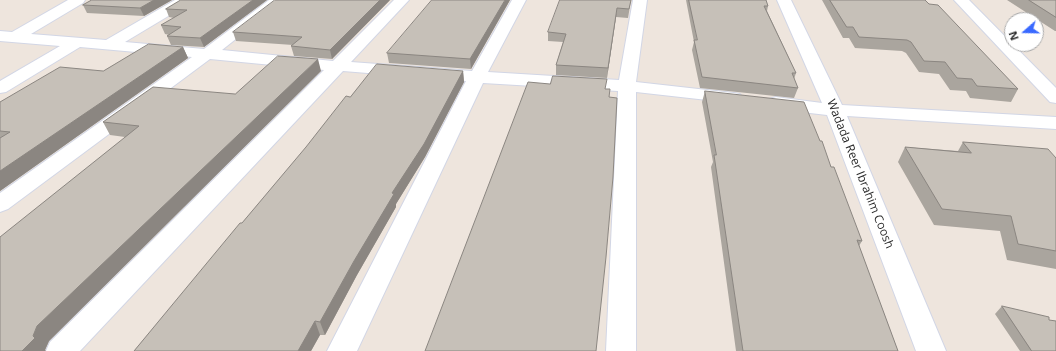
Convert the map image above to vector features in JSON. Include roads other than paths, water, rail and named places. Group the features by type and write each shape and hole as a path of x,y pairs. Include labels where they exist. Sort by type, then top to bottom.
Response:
{"street":[{"path":"7,37 78,0"},
{"path":"109,45 185,0"},
{"path":"0,204 207,54 278,0"},
{"path":"61,351 402,0"},
{"path":"342,351 476,77 519,0"},
{"path":"621,351 627,86 640,0"},
{"name":"Wadada Reer Ibrahim Coosh","path":"784,0 835,110 932,351"},
{"path":"961,0 1056,98"},
{"path":"7,37 476,77 627,86 835,110 1056,121"},
{"path":"0,88 78,42"}]}
